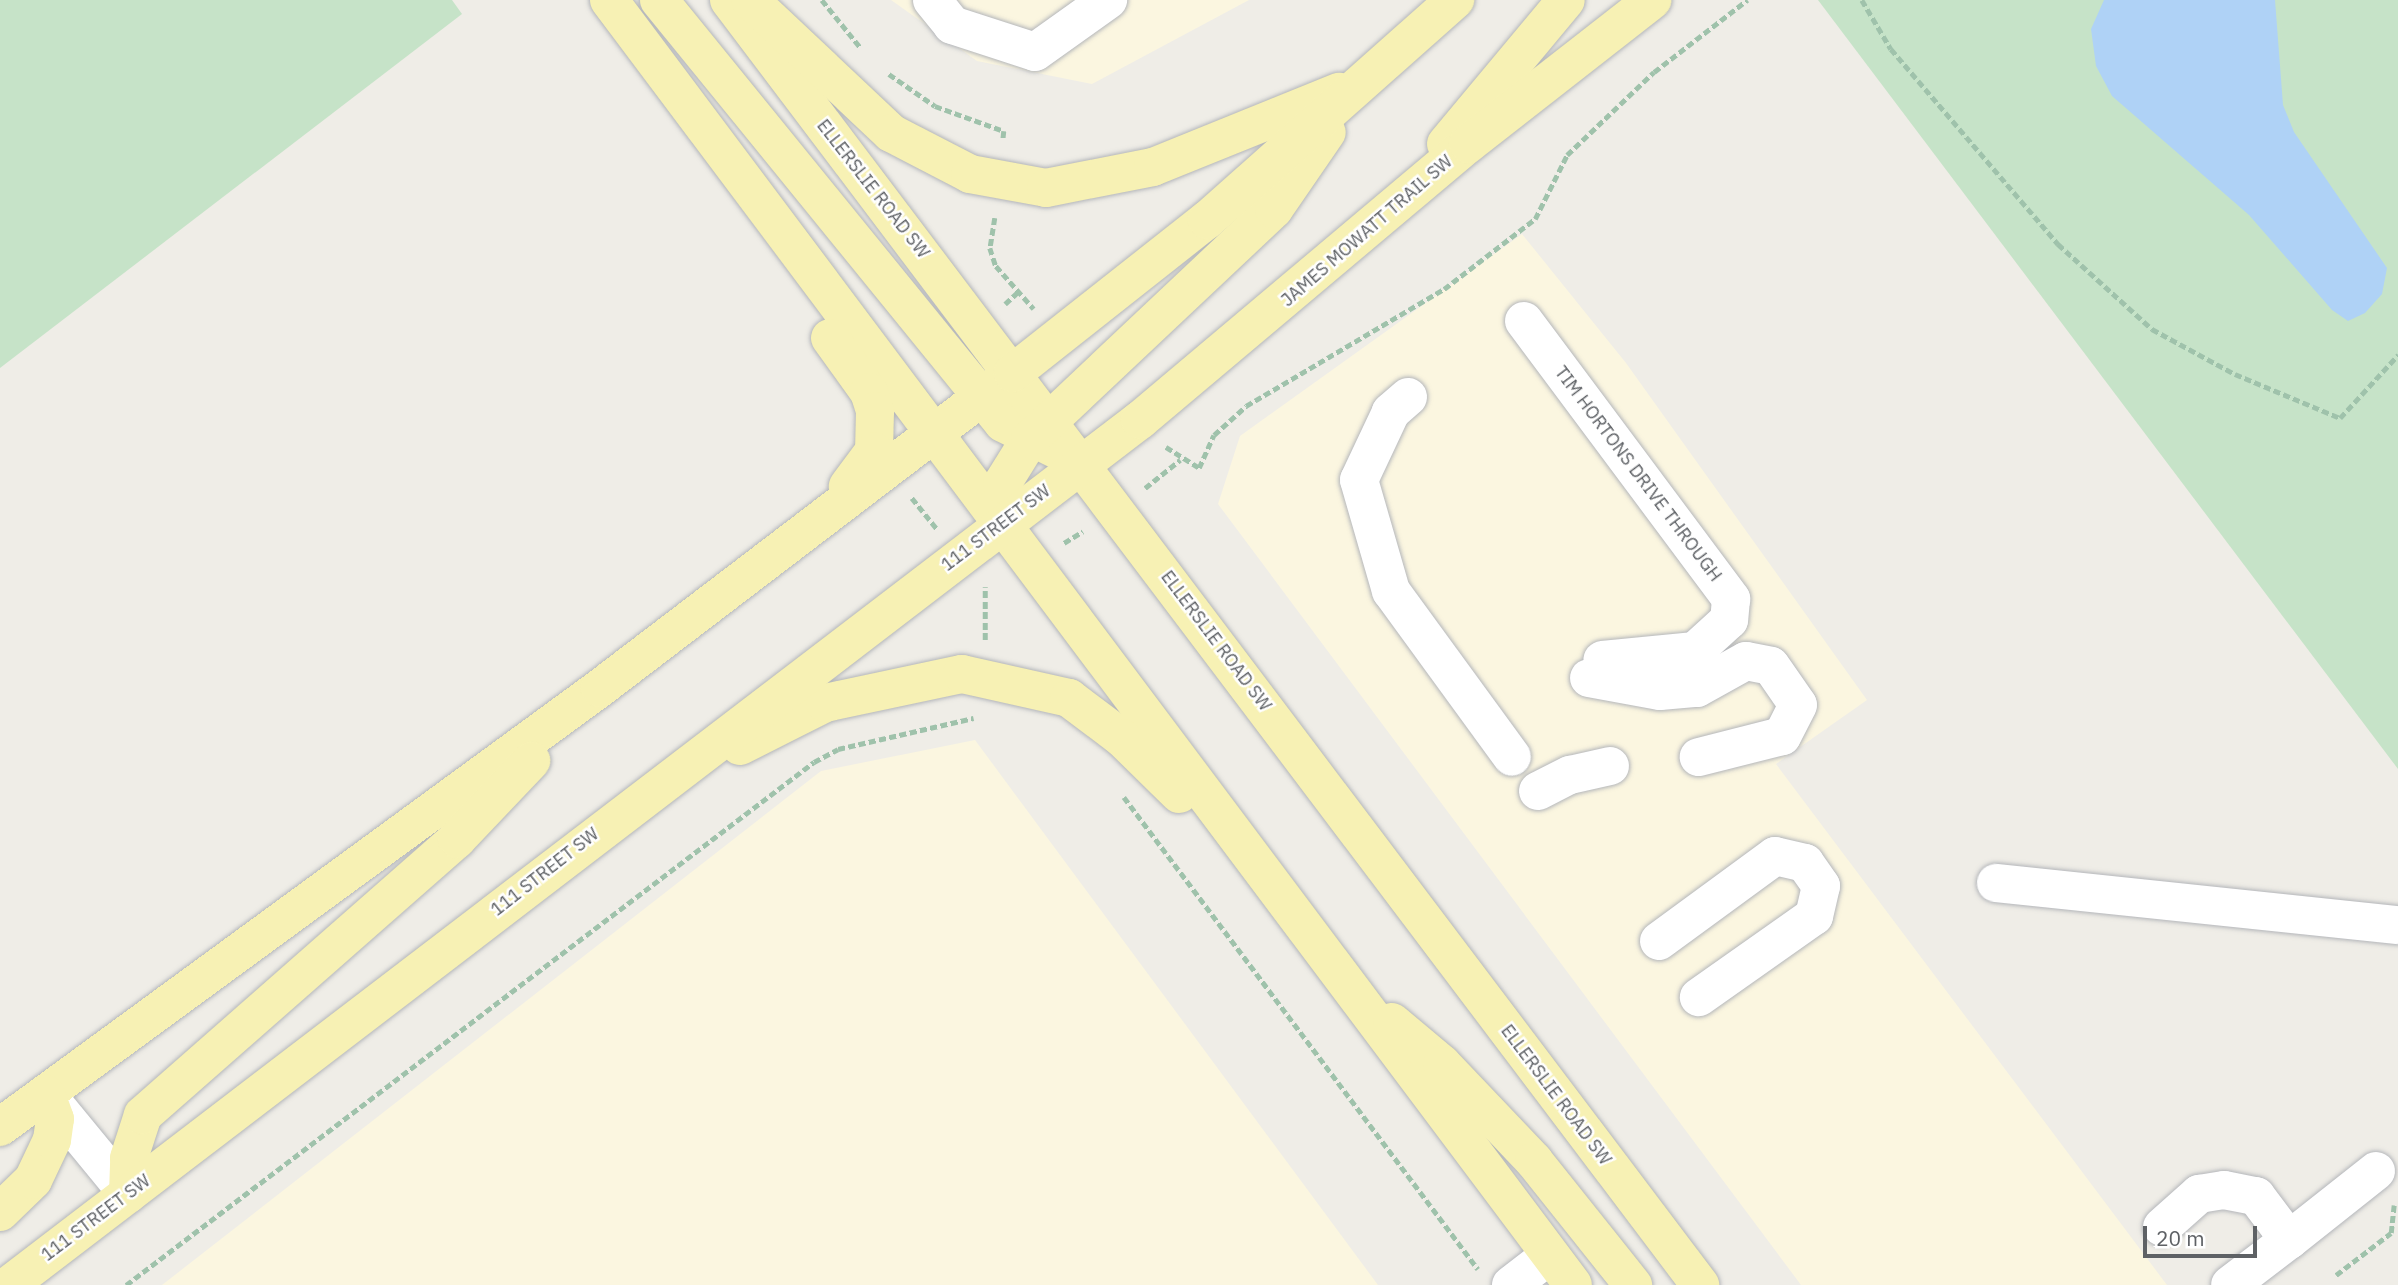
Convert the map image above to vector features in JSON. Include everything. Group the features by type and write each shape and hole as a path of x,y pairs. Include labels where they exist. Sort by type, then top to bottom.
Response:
{"main road":[{"path":"583,0 869,392 874,451 830,509"},
{"path":"609,0 934,431 1342,981 1573,1285"},
{"path":"659,0 1003,423 1039,428"},
{"name":"ELLERSLIE ROAD SW","path":"729,0 1013,373 1039,428 1083,462 1700,1285"},
{"path":"750,0 891,133 970,174 1045,188 1153,167 1360,84"},
{"path":"0,1127 600,688 830,509 1013,373 1207,220 1360,84 1424,16 1455,0"},
{"path":"1410,194 1493,80 1566,0"},
{"name":"JAMES MOWATT TRAIL SW","path":"1083,462 1652,0"},
{"path":"1002,524 1002,484 1039,428 1274,209 1360,84"},
{"name":"111 STREET SW","path":"9,1285 1083,462"},
{"path":"645,795 825,703 962,674 1015,681 1069,698 1122,738 1276,891"},
{"path":"128,1194 129,1158 143,1115 457,839 600,688"},
{"path":"1342,981 1442,1063 1534,1161 1633,1285"},
{"path":"0,1212 33,1180 52,1140 55,1119 46,1094"}],"lane":[{"path":"932,0 951,25 1035,52 1108,0"},
{"name":"TIM HORTONS DRIVE THROUGH","path":"1524,321 1731,599 1729,620 1695,651 1596,669 1683,690 1763,661 1781,676 1798,705 1782,736 1699,757"},
{"path":"1408,397 1391,412 1359,480 1391,591 1512,757"},
{"path":"1538,791 1570,775 1610,766"},
{"path":"1659,941 1775,856 1805,863 1821,886 1814,916 1699,997"},
{"path":"1996,883 2398,925"},
{"path":"46,1094 128,1194"},
{"path":"2230,1285 2288,1240 2385,1183"},
{"path":"2162,1227 2199,1194 2224,1190 2256,1196 2288,1240"},
{"path":"1496,1279 1550,1255"}],"path":[{"path":"822,0 863,50"},
{"path":"1117,509 1180,460 1199,468 1214,435 1246,406 1444,289 1535,219 1567,155 1654,72 1747,0"},
{"path":"1861,0 1891,50 2093,280 2152,329 2235,374 2340,418 2398,355"},
{"path":"881,68 935,106 1004,131 1002,152"},
{"path":"995,212 990,248 1018,292"},
{"path":"984,655 988,590"},
{"path":"126,1285 814,762 838,750 979,716"},
{"path":"1114,788 1496,1279"},
{"path":"2336,1275 2390,1233 2385,1183"}],"shaded area":[{"path":"891,0 1249,0 1092,84 977,61"},
{"path":"1522,234 1626,363 1867,700 1776,764 2167,1285 1801,1285 1218,504 1240,436"},
{"path":"975,740 1378,1285 162,1285 821,771"}],"green space":[{"path":"0,0 452,0 462,14 0,368"},
{"path":"1818,0 2398,0 2398,769"}],"water":[{"path":"2104,0 2275,0 2283,105 2294,132 2387,268 2382,294 2365,313 2348,321 2332,310 2249,215 2112,96 2096,66 2091,29"}]}
